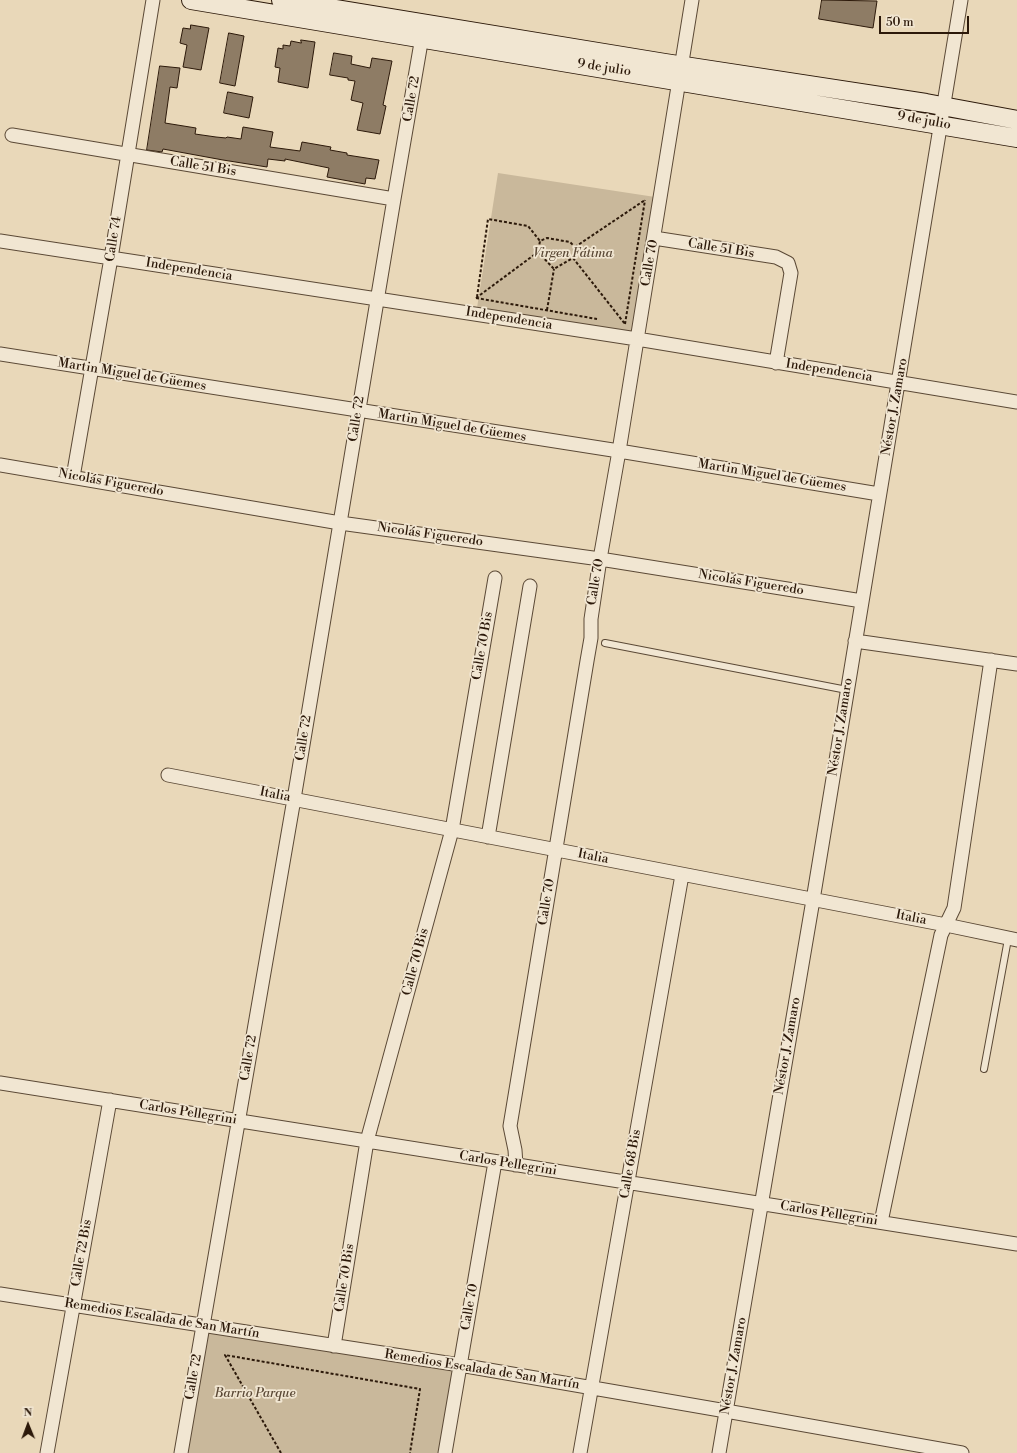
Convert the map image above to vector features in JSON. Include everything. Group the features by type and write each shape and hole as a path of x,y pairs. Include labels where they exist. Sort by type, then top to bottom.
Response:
{"main road":[{"name":"9 de julio","path":"191,0 423,31 680,73 1017,138"},
{"name":"9 de julio","path":"281,0 423,31"},
{"name":"9 de julio","path":"680,73 944,106 1017,120"}],"street":[{"name":"Calle 74","path":"73,477 111,258 153,0"},
{"name":"Calle 70","path":"516,1164 510,1126 591,638 591,619 600,559 619,451 692,0"},
{"name":"Néstor J. Zamaro","path":"719,1453 813,900 962,0"},
{"name":"Calle 72","path":"181,1453 294,799 423,31"},
{"name":"Calle 51 Bis","path":"12,135 394,199"},
{"name":"Calle 51 Bis","path":"654,238 776,257 788,263 791,273 776,363"},
{"name":"Independencia","path":"0,240 637,339 1017,402"},
{"name":"Martin Miguel de Güemes","path":"0,354 619,451 879,494"},
{"name":"Nicolás Figueredo","path":"0,465 340,523 600,559 862,601"},
{"name":"Calle 70 Bis","path":"334,1346 367,1141 452,830 495,578"},
{"path":"488,837 530,586"},
{"path":"855,641 1017,664"},
{"path":"881,1222 941,935 954,908 991,660"},
{"name":"Italia","path":"168,776 294,799 1012,939"},
{"name":"Calle 68 Bis","path":"580,1453 682,875"},
{"name":"Carlos Pellegrini","path":"0,1083 1017,1244"},
{"name":"Calle 72 Bis","path":"47,1453 72,1306 110,1100"},
{"name":"Calle 70","path":"445,1453 495,1162"},
{"name":"Remedios Escalada de San Martín","path":"0,1294 460,1365 726,1411 907,1448 962,1453"}],"lane":[{"path":"605,643 847,690"},
{"path":"984,1069 1012,939"}],"path":[{"path":"645,200 625,324 573,258 575,247 645,200"},
{"path":"488,219 528,226 540,241 538,252 476,298 488,219"},
{"path":"540,241 547,238 570,242 575,247"},
{"path":"538,252 554,269"},
{"path":"554,269 573,258"},
{"path":"547,310 554,269"},
{"path":"476,298 602,320"},
{"path":"618,323 625,324"},
{"path":"281,1453 225,1355 420,1389 410,1453"}],"green space":[{"name":"Virgen Fátima","path":"498,173 655,197 633,335 477,308"},
{"name":"Barrio Parque","path":"203,1326 460,1365 445,1453 181,1453"}],"building":[{"path":"822,0 877,1 873,28 819,19"},
{"path":"191,25 209,28 201,70 183,67 187,45 180,43 183,28 190,29"},
{"path":"229,33 244,36 235,86 220,83"},
{"path":"301,40 315,42 308,88 278,82 280,68 275,67 278,48 283,49 283,45 290,46 291,41 301,43"},
{"path":"334,53 352,56 351,64 370,68 372,58 392,61 383,105 386,106 380,134 357,130 363,103 351,100 355,81 348,80 348,78 330,75"},
{"path":"160,66 180,68 177,88 170,87 165,123 196,128 195,134 226,138 241,139 243,127 273,132 270,147 300,151 302,142 331,147 330,150 347,153 347,155 379,160 375,179 366,178 365,184 327,177 329,168 285,159 285,161 268,159 267,167 163,149 162,152 147,150"},
{"path":"228,92 253,97 249,118 224,113"}]}
